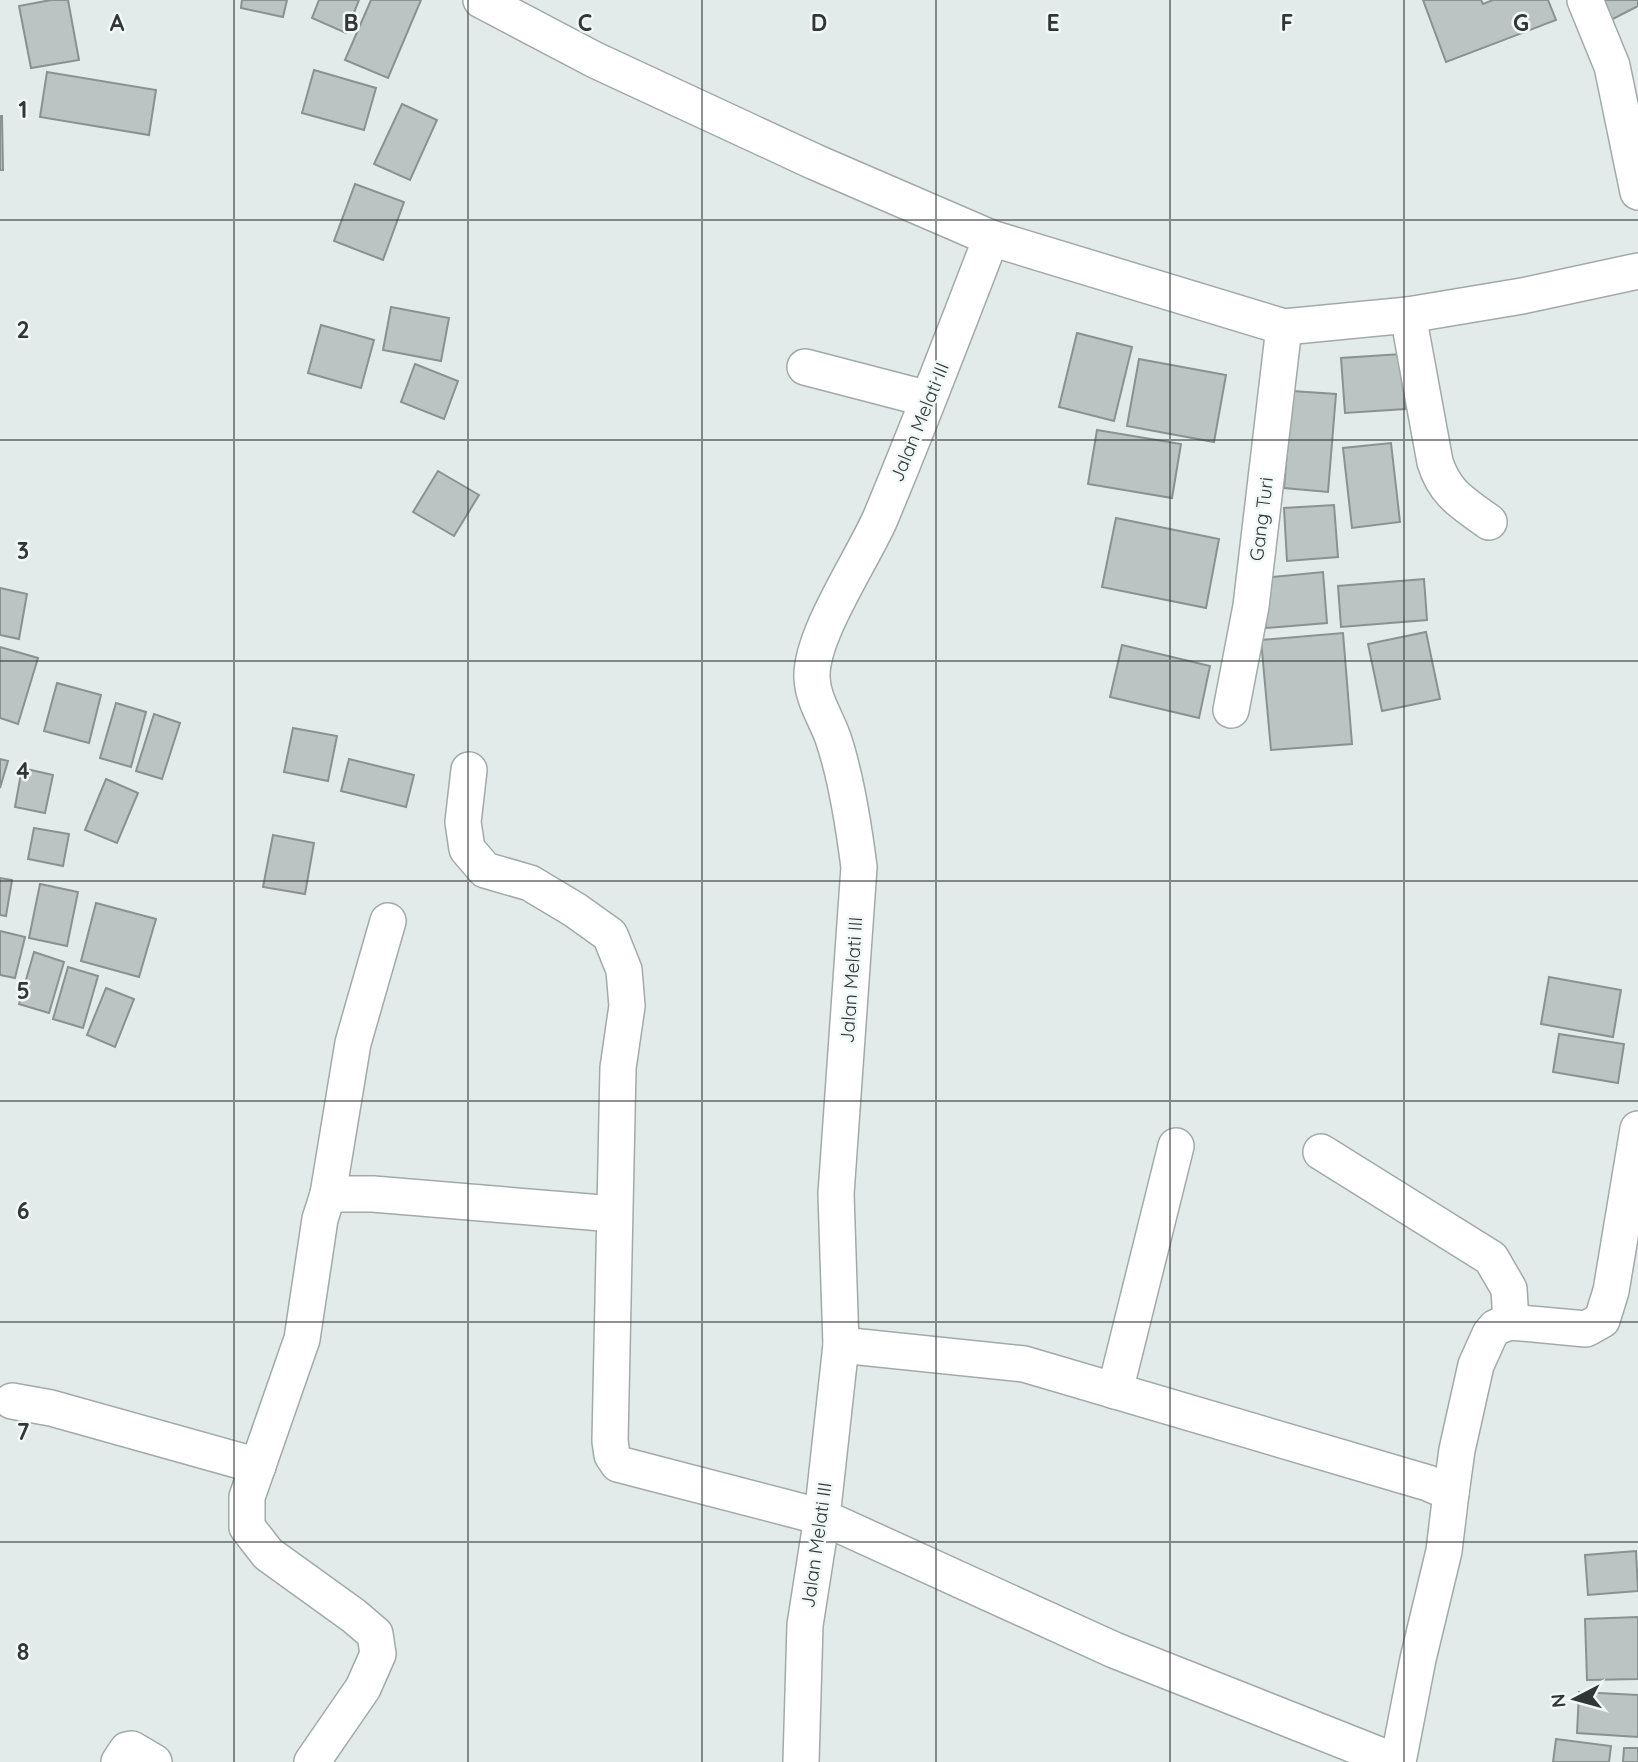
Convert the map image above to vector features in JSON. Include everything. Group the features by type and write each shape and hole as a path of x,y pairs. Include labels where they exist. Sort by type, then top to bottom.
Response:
{"street":[{"path":"481,0 608,66 816,162 992,238 1284,327 1408,315 1522,296 1638,271"},
{"path":"1585,0 1612,66 1638,192"},
{"name":"Jalan Melati III","path":"800,1762 805,1625 822,1517 841,1345 836,1194 859,867 854,826 833,738 817,703 812,679 814,656 878,522 992,238"},
{"path":"1408,315 1441,482 1489,522"},
{"name":"Gang Turi","path":"1231,710 1251,606 1284,327"},
{"path":"805,367 928,399"},
{"path":"469,770 463,822 467,849 485,870 530,883 610,935 624,970 627,1006 618,1068 610,1441 612,1455 618,1464 822,1517 1114,1650 1398,1762 1418,1659 1444,1551 1457,1450 1476,1365 1496,1327 1511,1322 1586,1329 1602,1320 1611,1291 1638,1129"},
{"path":"312,1762 363,1688 378,1654 375,1634 268,1554 247,1527 247,1497 303,1339 320,1219 328,1194 353,1044 388,921"},
{"path":"1115,1391 1176,1146"},
{"path":"1321,1152 1492,1258 1509,1289 1511,1322"},
{"path":"328,1194 373,1194 614,1214"},
{"path":"841,1345 1024,1364 1429,1483 1451,1493"},
{"path":"12,1401 51,1408 258,1466"},
{"path":"119,1762 127,1750 132,1749 154,1762"}],"building":[{"path":"68,0 79,60 31,68 19,6"},
{"path":"242,0 287,0 283,17 241,8"},
{"path":"319,0 359,0 346,33 312,18"},
{"path":"371,0 421,0 388,78 345,60"},
{"path":"1423,0 1481,0 1483,4 1493,0 1548,0 1556,20 1446,62"},
{"path":"1601,0 1638,0 1638,6 1611,20"},
{"path":"314,70 376,88 364,130 302,113"},
{"path":"47,72 156,90 149,135 40,117"},
{"path":"402,104 437,120 410,180 374,164"},
{"path":"2,116 3,170 0,170"},
{"path":"355,184 404,202 383,260 334,241"},
{"path":"391,307 449,318 441,361 383,350"},
{"path":"321,325 374,340 361,388 308,373"},
{"path":"1077,333 1132,347 1114,421 1059,407"},
{"path":"1401,354 1405,409 1345,413 1341,358"},
{"path":"1139,359 1226,375 1214,442 1127,426"},
{"path":"415,364 458,381 444,419 401,402"},
{"path":"1292,391 1336,394 1328,492 1284,488"},
{"path":"1097,430 1181,444 1172,498 1088,484"},
{"path":"1391,443 1400,522 1352,528 1343,448"},
{"path":"438,471 479,495 454,536 413,512"},
{"path":"1334,505 1338,557 1287,561 1284,508"},
{"path":"1116,518 1219,539 1206,608 1102,587"},
{"path":"1323,572 1327,623 1266,628 1262,578"},
{"path":"1424,579 1427,620 1341,627 1338,586"},
{"path":"0,588 27,594 19,639 0,635"},
{"path":"1426,632 1440,699 1382,711 1368,644"},
{"path":"1343,633 1352,744 1271,750 1261,640"},
{"path":"1122,645 1210,666 1199,718 1110,697"},
{"path":"0,647 38,658 18,724 0,718"},
{"path":"57,683 101,695 89,743 44,731"},
{"path":"116,703 146,712 131,767 100,758"},
{"path":"154,714 180,723 162,779 136,771"},
{"path":"293,728 337,736 328,781 284,772"},
{"path":"0,759 8,761 0,788"},
{"path":"349,759 414,775 406,807 341,791"},
{"path":"22,768 53,775 45,813 15,807"},
{"path":"106,779 138,793 117,843 85,830"},
{"path":"34,828 69,834 63,866 28,859"},
{"path":"273,835 314,843 305,894 263,887"},
{"path":"0,878 12,880 6,916 0,915"},
{"path":"40,884 78,892 67,946 29,938"},
{"path":"96,903 156,919 139,977 81,961"},
{"path":"0,931 25,937 15,978 0,975"},
{"path":"34,952 64,962 49,1013 19,1004"},
{"path":"68,967 98,976 83,1028 53,1019"},
{"path":"1549,977 1621,990 1613,1037 1541,1024"},
{"path":"106,988 134,999 115,1047 87,1035"},
{"path":"1559,1034 1624,1044 1618,1083 1553,1072"},
{"path":"1636,1551 1638,1591 1588,1595 1585,1555"},
{"path":"1638,1617 1638,1679 1587,1680 1585,1619"},
{"path":"1579,1692 1638,1695 1638,1737 1577,1733"},
{"path":"1556,1739 1611,1746 1609,1762 1553,1762"},
{"path":"1624,1748 1638,1748 1638,1762 1623,1762"}]}
